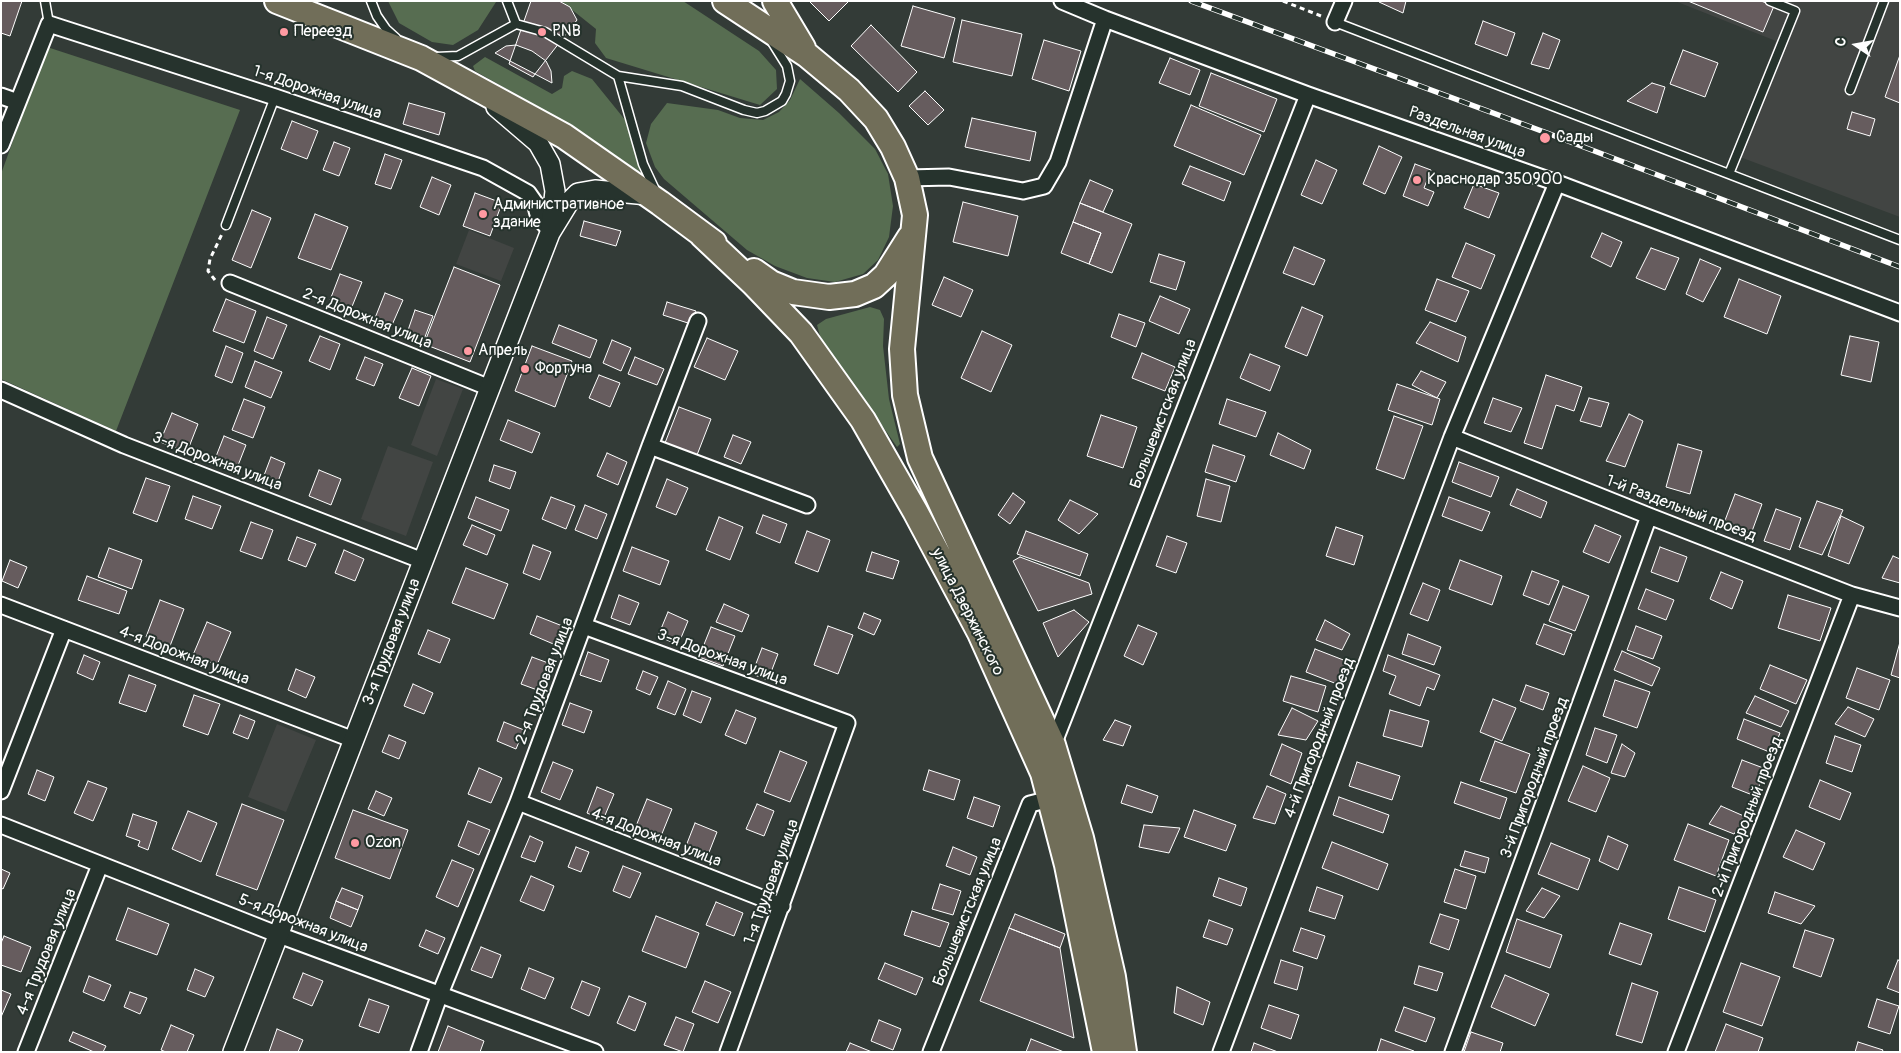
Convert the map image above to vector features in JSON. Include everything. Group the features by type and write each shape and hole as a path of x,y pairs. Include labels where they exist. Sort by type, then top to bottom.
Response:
{"main road":[{"path":"277,1 421,58 564,136 655,199 702,235 771,283 782,288 828,297 855,294 874,286 895,263 914,229"},
{"path":"725,1 808,55"},
{"path":"774,1 808,55"},
{"name":"улица Дзержинского","path":"808,55 849,90 876,119 893,147 907,178 913,201 914,229 902,349 905,395 920,458 1053,745 1081,838 1113,977 1124,1052"},
{"name":"улица Дзержинского","path":"702,235 801,333 863,420 915,511 980,633 1043,773 1067,865 1105,1052"}],"street":[{"name":"Раздельная улица","path":"1062,1 1308,95 1557,183 1900,313"},
{"path":"1335,22 1344,1"},
{"path":"907,178 949,177 1022,191 1044,186 1058,162 1106,19"},
{"name":"1-я Дорожная улица","path":"49,24 275,97 483,168 528,193 535,203 539,218 550,231"},
{"path":"1,145 49,24"},
{"path":"468,83 538,143 550,164 555,191 550,231"},
{"name":"Большевистская улица","path":"1053,745 1308,95"},
{"path":"1,96 18,102"},
{"name":"4-й Пригородный проезд","path":"1221,1052 1452,437 1557,183"},
{"path":"550,231 569,202 578,193 595,190 655,199"},
{"name":"3-я Трудовая улица","path":"233,1052 550,231"},
{"name":"2-я Дорожная улица","path":"230,283 490,388"},
{"name":"2-я Трудовая улица","path":"419,1052 440,994 518,802 698,321"},
{"name":"3-я Дорожная улица","path":"1,390 124,445 423,561"},
{"name":"1-й Раздельный проезд","path":"1452,437 1649,516 1852,594 1900,608"},
{"path":"650,446 807,505"},
{"name":"3-й Пригородный проезд","path":"1453,1052 1649,516"},
{"name":"2-й Пригородный проезд","path":"1676,1052 1852,594"},
{"name":"4-я Дорожная улица","path":"1,605 354,740"},
{"name":"3-я Дорожная улица","path":"584,626 847,723"},
{"path":"1,791 64,629"},
{"name":"1-я Трудовая улица","path":"728,1052 847,723"},
{"name":"Большевистская улица","path":"931,1052 1030,804 1050,800"},
{"name":"4-я Дорожная улица","path":"518,802 782,906"},
{"name":"5-я Дорожная улица","path":"1,825 279,935 595,1052"},
{"name":"4-я Трудовая улица","path":"26,1052 100,865"}],"lane":[{"path":"45,1 49,24"},
{"path":"371,1 377,16 386,30 421,58 458,56 516,24 545,32 618,76 682,86 744,110 757,113 777,105 786,94 790,81 790,73 787,66 760,23"},
{"path":"507,1 516,24"},
{"path":"1729,174 1794,11 1770,1"},
{"path":"1850,90 1884,1"},
{"path":"1335,22 1900,240"},
{"path":"618,76 655,199"},
{"path":"226,225 275,97"}],"path":[{"path":"1283,1 1335,22"},
{"path":"226,225 210,259 208,271 213,279 230,283"}],"shaded area":[{"path":"1675,1 1900,1 1900,217 1732,154 1776,41"},
{"path":"469,230 514,248 501,281 456,264"},
{"path":"436,379 463,389 437,456 411,445"},
{"path":"388,446 433,462 406,536 361,519"},
{"path":"277,724 316,740 286,812 248,797"}],"green space":[{"path":"388,1 496,2 478,30 453,45 432,42 399,23"},
{"path":"561,1 683,1 759,51 776,70 777,89 760,105 606,58 595,43 596,29"},
{"path":"47,47 240,110 116,431 1,379 1,174"},
{"path":"485,57 552,94 562,88 564,76 572,71 592,79 626,121 640,170 637,175 540,108 475,71 473,66"},
{"path":"800,79 839,113 875,149 888,174 893,206 889,237 878,260 863,274 835,282 807,278 775,266 747,250 664,179 655,167 646,143 651,124 667,103 718,110 740,118 763,120 779,112 790,100"},
{"path":"870,307 880,310 884,319 883,346 889,399 900,444 897,447 820,336 817,325 826,319"}],"building":[{"path":"1,1 22,1 10,36 1,33"},
{"path":"531,1 559,1 570,7 577,20 535,74 510,61"},
{"path":"809,1 849,1 829,21"},
{"path":"1380,1 1406,1 1403,13"},
{"path":"1688,1 1761,1 1774,6 1763,32"},
{"path":"913,6 955,18 944,58 901,46"},
{"path":"962,20 1022,34 1012,76 953,62"},
{"path":"1483,21 1515,33 1507,56 1475,44"},
{"path":"871,25 917,72 898,92 851,46"},
{"path":"1543,33 1560,40 1549,69 1531,64"},
{"path":"1044,40 1081,51 1069,91 1032,79"},
{"path":"516,45 532,51 546,61 551,71 552,83 535,74 533,77 509,64 510,61 495,53 506,46"},
{"path":"1683,50 1718,63 1705,97 1670,84"},
{"path":"1900,55 1900,103 1885,97"},
{"path":"1170,58 1200,70 1190,95 1159,83"},
{"path":"1211,73 1277,99 1264,132 1199,106"},
{"path":"1652,83 1665,87 1657,113 1627,101"},
{"path":"925,91 944,110 928,125 909,106"},
{"path":"409,103 445,113 439,135 403,124"},
{"path":"1191,105 1261,135 1244,175 1174,146"},
{"path":"1852,112 1875,119 1870,136 1847,129"},
{"path":"972,118 1036,132 1030,161 965,147"},
{"path":"292,121 318,131 307,159 281,149"},
{"path":"334,142 350,148 339,176 323,170"},
{"path":"1379,146 1402,157 1385,194 1363,184"},
{"path":"385,154 402,160 391,189 375,184"},
{"path":"1316,160 1337,170 1322,204 1301,195"},
{"path":"1415,164 1431,170 1424,188 1434,192 1428,206 1403,196"},
{"path":"1190,166 1231,182 1224,201 1182,184"},
{"path":"432,177 451,185 439,215 420,207"},
{"path":"1090,180 1113,190 1103,212 1080,203"},
{"path":"1474,184 1499,193 1489,218 1464,208"},
{"name":"Административное здание","path":"475,193 502,203 490,236 463,226"},
{"path":"963,202 1018,216 1008,256 953,242"},
{"path":"1080,203 1132,224 1112,273 1089,264 1101,233 1073,222"},
{"path":"252,210 271,218 251,268 232,260"},
{"path":"315,214 348,227 331,270 298,258"},
{"path":"584,221 621,231 616,246 580,236"},
{"path":"1073,222 1101,233 1089,264 1061,253"},
{"path":"1602,233 1622,242 1611,267 1591,257"},
{"path":"1466,243 1495,255 1481,289 1452,277"},
{"path":"1294,247 1325,260 1314,285 1283,273"},
{"path":"1651,248 1679,258 1665,290 1636,278"},
{"path":"1159,254 1185,262 1176,290 1150,282"},
{"path":"1700,259 1721,268 1703,302 1686,294"},
{"path":"454,267 500,285 470,362 424,344"},
{"path":"340,274 362,282 351,309 330,300"},
{"path":"944,277 973,290 961,317 932,305"},
{"path":"1437,279 1469,291 1456,322 1425,310"},
{"path":"1739,279 1781,296 1767,334 1724,317"},
{"path":"385,293 403,300 392,325 375,318"},
{"path":"1160,296 1190,309 1179,334 1149,321"},
{"path":"226,299 256,311 244,343 213,331"},
{"path":"667,302 696,311 691,324 663,315"},
{"path":"1302,307 1323,316 1307,356 1285,347"},
{"path":"415,310 433,316 423,342 406,336"},
{"path":"1119,314 1145,323 1136,347 1111,337"},
{"path":"267,317 287,325 273,359 254,351"},
{"path":"1430,322 1466,337 1458,362 1416,343"},
{"path":"559,325 597,340 590,358 552,343"},
{"path":"982,331 1012,345 991,392 961,378"},
{"path":"320,336 340,344 330,370 309,361"},
{"path":"1850,336 1879,342 1871,382 1841,375"},
{"path":"707,338 738,351 725,380 694,367"},
{"path":"612,340 631,348 621,371 603,363"},
{"path":"226,346 243,353 232,383 215,376"},
{"path":"532,346 572,361 555,407 515,391"},
{"path":"1142,353 1175,367 1165,391 1132,378"},
{"path":"1250,354 1280,366 1270,391 1240,378"},
{"path":"365,357 383,364 374,386 356,379"},
{"path":"635,357 664,369 657,385 628,374"},
{"path":"255,361 282,372 271,398 245,387"},
{"path":"412,368 431,376 419,406 399,398"},
{"path":"1421,371 1446,382 1437,398 1412,385"},
{"path":"599,375 620,383 610,407 589,398"},
{"path":"1546,375 1582,387 1574,411 1556,405 1542,449 1524,443"},
{"path":"1397,384 1440,399 1432,425 1388,410"},
{"path":"1493,398 1522,408 1511,432 1484,423"},
{"path":"1589,398 1609,403 1601,427 1580,421"},
{"path":"244,399 265,407 253,438 232,430"},
{"path":"1227,399 1266,412 1256,437 1219,424"},
{"path":"679,407 711,419 697,455 665,443"},
{"path":"172,413 198,424 187,452 160,442"},
{"path":"1629,414 1643,421 1625,467 1606,461"},
{"path":"1101,415 1137,427 1123,468 1087,456"},
{"path":"1394,416 1423,426 1404,479 1376,469"},
{"path":"508,420 540,433 532,453 500,440"},
{"path":"1278,433 1311,450 1304,469 1270,455"},
{"path":"733,435 751,442 741,464 724,457"},
{"path":"224,436 246,445 237,468 215,459"},
{"path":"1678,444 1702,451 1690,494 1666,487"},
{"path":"1213,445 1245,456 1236,482 1205,472"},
{"path":"607,453 627,462 618,485 597,476"},
{"path":"271,457 285,463 277,484 263,478"},
{"path":"1459,462 1499,477 1491,497 1452,482"},
{"path":"494,465 516,472 510,489 489,481"},
{"path":"319,470 341,479 331,505 309,496"},
{"path":"146,478 170,486 157,522 133,513"},
{"path":"667,479 688,488 676,515 656,507"},
{"path":"1206,479 1230,486 1221,522 1197,516"},
{"path":"1517,489 1547,502 1541,518 1510,505"},
{"path":"1013,493 1025,502 1010,524 998,515"},
{"path":"1735,494 1762,504 1751,534 1724,523"},
{"path":"193,496 221,506 212,529 185,519"},
{"path":"476,497 509,510 501,531 468,518"},
{"path":"551,497 575,506 566,529 542,519"},
{"path":"1449,497 1490,512 1482,531 1442,516"},
{"path":"1070,500 1098,514 1079,534 1058,520"},
{"path":"1817,501 1843,510 1822,555 1799,547"},
{"path":"585,505 607,514 597,539 575,530"},
{"path":"1776,509 1801,518 1790,550 1764,541"},
{"path":"763,515 787,524 780,543 756,533"},
{"path":"1841,516 1864,527 1849,564 1828,556"},
{"path":"719,517 743,527 730,560 706,550"},
{"path":"251,522 273,530 262,559 240,551"},
{"path":"472,525 495,535 487,555 463,545"},
{"path":"1595,525 1621,536 1609,563 1583,552"},
{"path":"1336,527 1363,536 1354,565 1326,556"},
{"path":"807,531 830,540 818,572 795,563"},
{"path":"1026,531 1088,554 1080,576 1017,554"},
{"path":"1167,536 1187,543 1176,573 1156,566"},
{"path":"297,537 316,544 306,567 288,560"},
{"path":"533,545 551,552 540,580 523,573"},
{"path":"632,547 669,561 660,585 623,571"},
{"path":"1660,547 1687,557 1678,582 1651,572"},
{"path":"109,548 142,560 132,589 98,577"},
{"path":"344,550 364,559 355,581 335,573"},
{"path":"872,552 899,561 893,579 866,571"},
{"path":"1893,556 1900,559 1900,583 1882,578"},
{"path":"1020,557 1089,583 1092,594 1038,611 1013,561"},
{"path":"10,560 27,567 18,588 2,581"},
{"path":"1460,560 1502,576 1492,605 1449,589"},
{"path":"466,568 508,584 494,619 452,603"},
{"path":"1532,571 1559,581 1549,605 1523,595"},
{"path":"1721,572 1743,581 1732,609 1710,599"},
{"path":"87,576 127,591 119,614 78,600"},
{"path":"1423,583 1440,590 1428,621 1410,614"},
{"path":"1563,586 1589,596 1575,631 1549,621"},
{"path":"1646,589 1674,600 1666,620 1638,609"},
{"path":"619,595 639,603 630,625 611,618"},
{"path":"1788,595 1831,608 1820,641 1778,628"},
{"path":"160,600 184,609 170,646 146,637"},
{"path":"724,604 749,615 742,632 716,622"},
{"path":"1074,610 1089,622 1058,657 1043,623"},
{"path":"668,612 688,621 678,645 658,636"},
{"path":"864,613 881,620 874,635 858,628"},
{"path":"537,616 565,627 558,646 530,634"},
{"path":"1325,620 1350,634 1342,650 1316,640"},
{"path":"207,622 231,632 217,665 193,655"},
{"path":"1544,624 1572,634 1564,655 1536,644"},
{"path":"1138,625 1157,633 1143,665 1124,656"},
{"path":"828,626 853,635 838,674 814,665"},
{"path":"1636,626 1662,636 1653,659 1627,650"},
{"path":"711,627 735,636 723,666 699,657"},
{"path":"428,630 450,639 440,663 418,654"},
{"path":"1408,634 1441,647 1434,665 1402,654"},
{"path":"1900,642 1900,678 1891,675"},
{"path":"762,648 778,654 768,680 752,674"},
{"path":"1315,649 1346,661 1337,684 1306,672"},
{"path":"1622,651 1660,668 1652,686 1614,670"},
{"path":"588,652 609,660 601,682 580,675"},
{"path":"84,655 100,662 93,680 77,673"},
{"path":"1388,655 1440,675 1434,690 1427,687 1420,706 1389,694 1396,676 1383,671"},
{"path":"532,657 551,664 540,691 521,684"},
{"path":"1770,665 1807,680 1796,704 1760,689"},
{"path":"1857,668 1890,680 1879,710 1846,698"},
{"path":"296,669 315,677 306,698 288,690"},
{"path":"643,671 658,677 650,695 636,689"},
{"path":"129,675 156,685 146,712 119,703"},
{"path":"1291,676 1326,686 1318,712 1283,701"},
{"path":"1615,680 1650,692 1637,728 1603,716"},
{"path":"668,681 686,689 675,715 657,708"},
{"path":"413,684 433,693 424,714 404,706"},
{"path":"1526,685 1549,693 1543,710 1520,701"},
{"path":"692,691 711,698 701,723 683,715"},
{"path":"194,695 220,704 208,735 183,726"},
{"path":"1755,696 1789,711 1781,727 1746,713"},
{"path":"1493,699 1516,708 1502,741 1480,732"},
{"path":"570,703 592,711 584,733 562,725"},
{"path":"1848,707 1874,719 1865,737 1835,724"},
{"path":"1292,708 1318,721 1306,740 1278,735"},
{"path":"736,710 756,718 746,744 725,735"},
{"path":"1390,710 1429,721 1422,747 1383,736"},
{"path":"240,715 255,721 248,739 233,733"},
{"path":"1744,719 1780,733 1772,753 1737,739"},
{"path":"1115,720 1131,726 1123,746 1103,740"},
{"path":"504,722 524,730 516,749 497,741"},
{"path":"1595,728 1617,735 1607,763 1586,755"},
{"path":"389,735 406,742 399,759 382,752"},
{"path":"1835,736 1861,745 1852,772 1826,763"},
{"path":"1495,741 1530,754 1516,793 1480,781"},
{"path":"1282,744 1302,753 1291,784 1270,775"},
{"path":"1622,744 1635,753 1625,777 1611,773"},
{"path":"780,751 807,762 790,802 764,792"},
{"path":"1742,760 1766,769 1755,796 1732,787"},
{"path":"553,762 573,770 560,800 541,792"},
{"path":"1357,762 1400,776 1392,800 1349,786"},
{"path":"1583,766 1610,778 1596,812 1568,801"},
{"path":"479,768 502,778 491,803 468,794"},
{"path":"37,770 54,777 45,801 28,794"},
{"path":"929,770 960,780 954,800 923,790"},
{"path":"1820,780 1851,793 1840,820 1809,807"},
{"path":"88,781 107,788 93,821 74,813"},
{"path":"1461,782 1507,798 1500,819 1454,803"},
{"path":"1127,785 1158,796 1152,813 1121,803"},
{"path":"1267,786 1286,794 1275,824 1253,818"},
{"path":"597,787 614,794 603,820 587,813"},
{"path":"376,791 392,798 384,816 368,809"},
{"path":"974,797 1000,806 993,827 967,818"},
{"path":"1339,797 1389,815 1383,833 1333,815"},
{"path":"647,799 672,809 659,841 634,831"},
{"path":"242,804 284,820 257,890 216,875"},
{"path":"757,804 774,811 764,836 746,829"},
{"path":"1721,806 1746,817 1734,834 1709,824"},
{"path":"353,810 408,830 390,879 335,858"},
{"path":"1194,810 1236,825 1226,851 1184,837"},
{"path":"188,811 217,823 201,862 172,849"},
{"path":"133,814 157,822 148,850 138,846 140,841 126,836"},
{"path":"468,821 490,830 479,855 458,846"},
{"path":"695,823 717,832 706,860 684,851"},
{"path":"1688,824 1729,840 1716,876 1674,860"},
{"path":"1144,825 1180,828 1169,853 1139,847"},
{"path":"1796,830 1825,843 1813,870 1783,857"},
{"path":"530,836 543,842 535,862 521,857"},
{"path":"1608,836 1628,845 1618,870 1599,861"},
{"path":"1332,842 1388,864 1378,890 1322,868"},
{"path":"1551,843 1590,859 1578,890 1538,874"},
{"path":"576,847 589,852 581,872 568,867"},
{"path":"953,847 977,857 970,875 946,866"},
{"path":"1465,851 1489,858 1485,873 1460,866"},
{"path":"452,860 474,869 458,907 436,897"},
{"path":"623,866 641,873 630,898 613,891"},
{"path":"1,869 10,873 3,889 1,888"},
{"path":"1455,869 1476,876 1466,909 1444,902"},
{"path":"531,876 554,886 544,911 520,901"},
{"path":"1219,878 1247,888 1241,906 1213,896"},
{"path":"940,884 961,891 953,915 932,909"},
{"path":"1317,887 1343,896 1335,919 1309,911"},
{"path":"1679,887 1716,900 1705,932 1668,919"},
{"path":"342,888 363,896 358,910 336,901"},
{"path":"1542,888 1560,896 1544,918 1526,911"},
{"path":"1775,892 1815,906 1801,924 1768,913"},
{"path":"336,901 358,910 351,927 330,918"},
{"path":"716,902 743,913 734,936 706,925"},
{"path":"128,908 169,924 157,955 116,940"},
{"path":"912,911 949,923 940,947 904,935"},
{"path":"1015,914 1065,934 1060,948 1009,928"},
{"path":"1440,914 1459,920 1449,950 1430,943"},
{"path":"656,916 699,933 686,968 642,951"},
{"path":"1517,919 1562,935 1550,968 1506,952"},
{"path":"1209,920 1233,929 1227,945 1203,937"},
{"path":"1620,923 1652,934 1641,965 1609,954"},
{"path":"1009,928 1060,948 1074,1038 980,1001"},
{"path":"1301,928 1325,936 1317,959 1293,951"},
{"path":"426,930 445,938 438,954 419,946"},
{"path":"1805,930 1834,939 1821,977 1793,967"},
{"path":"4,936 31,947 21,972 1,965 1,943"},
{"path":"481,947 501,955 492,978 471,970"},
{"path":"1281,960 1303,967 1297,990 1274,983"},
{"path":"1898,960 1900,961 1900,993 1887,988"},
{"path":"885,963 923,978 916,995 878,979"},
{"path":"1741,963 1780,977 1762,1026 1723,1012"},
{"path":"1419,966 1443,973 1437,991 1414,984"},
{"path":"529,968 554,978 545,999 521,989"},
{"path":"195,969 214,977 205,997 187,990"},
{"path":"303,973 323,981 312,1006 293,998"},
{"path":"1505,975 1549,994 1535,1026 1491,1007"},
{"path":"89,976 111,985 104,1001 83,992"},
{"path":"582,981 600,988 589,1016 571,1008"},
{"path":"705,981 731,992 718,1023 692,1012"},
{"path":"1632,983 1658,992 1642,1043 1616,1035"},
{"path":"1177,987 1210,1002 1203,1025 1174,1013"},
{"path":"1,990 11,994 1,1017"},
{"path":"130,992 147,998 140,1014 124,1007"},
{"path":"629,996 646,1003 635,1031 617,1023"},
{"path":"369,999 389,1006 379,1033 359,1026"},
{"path":"1877,999 1899,1006 1890,1034 1868,1027"},
{"path":"1269,1005 1299,1015 1291,1039 1261,1028"},
{"path":"1404,1007 1435,1018 1426,1042 1395,1031"},
{"path":"676,1017 694,1024 683,1052 664,1045"},
{"path":"879,1020 901,1029 893,1050 871,1041"},
{"path":"1726,1024 1763,1038 1758,1052 1715,1052"},
{"path":"171,1025 194,1035 187,1052 166,1052 161,1050"},
{"path":"448,1026 484,1041 480,1052 438,1052"},
{"path":"277,1029 303,1040 298,1052 269,1052"},
{"path":"73,1032 106,1046 103,1052 94,1052 69,1041"},
{"path":"1471,1032 1503,1043 1500,1052 1464,1052"},
{"path":"1031,1039 1064,1052 1026,1052"},
{"path":"1381,1039 1414,1051 1414,1052 1377,1052"},
{"path":"1858,1042 1883,1050 1882,1052 1855,1052"},
{"path":"850,1043 872,1052 846,1052"},
{"path":"1254,1043 1278,1052 1251,1052"}],"railway":[{"path":"1191,1 1900,267"}],"place":[{"name":"Переезд","path":"284,32"},
{"name":"PNB","path":"542,32"},
{"name":"Сады","path":"1545,138"},
{"name":"Краснодар 350900","path":"1417,180"},
{"name":"Административное здание","path":"483,214"},
{"name":"Апрель","path":"468,351"},
{"name":"Фортуна","path":"525,369"},
{"name":"Ozon","path":"355,843"}]}
